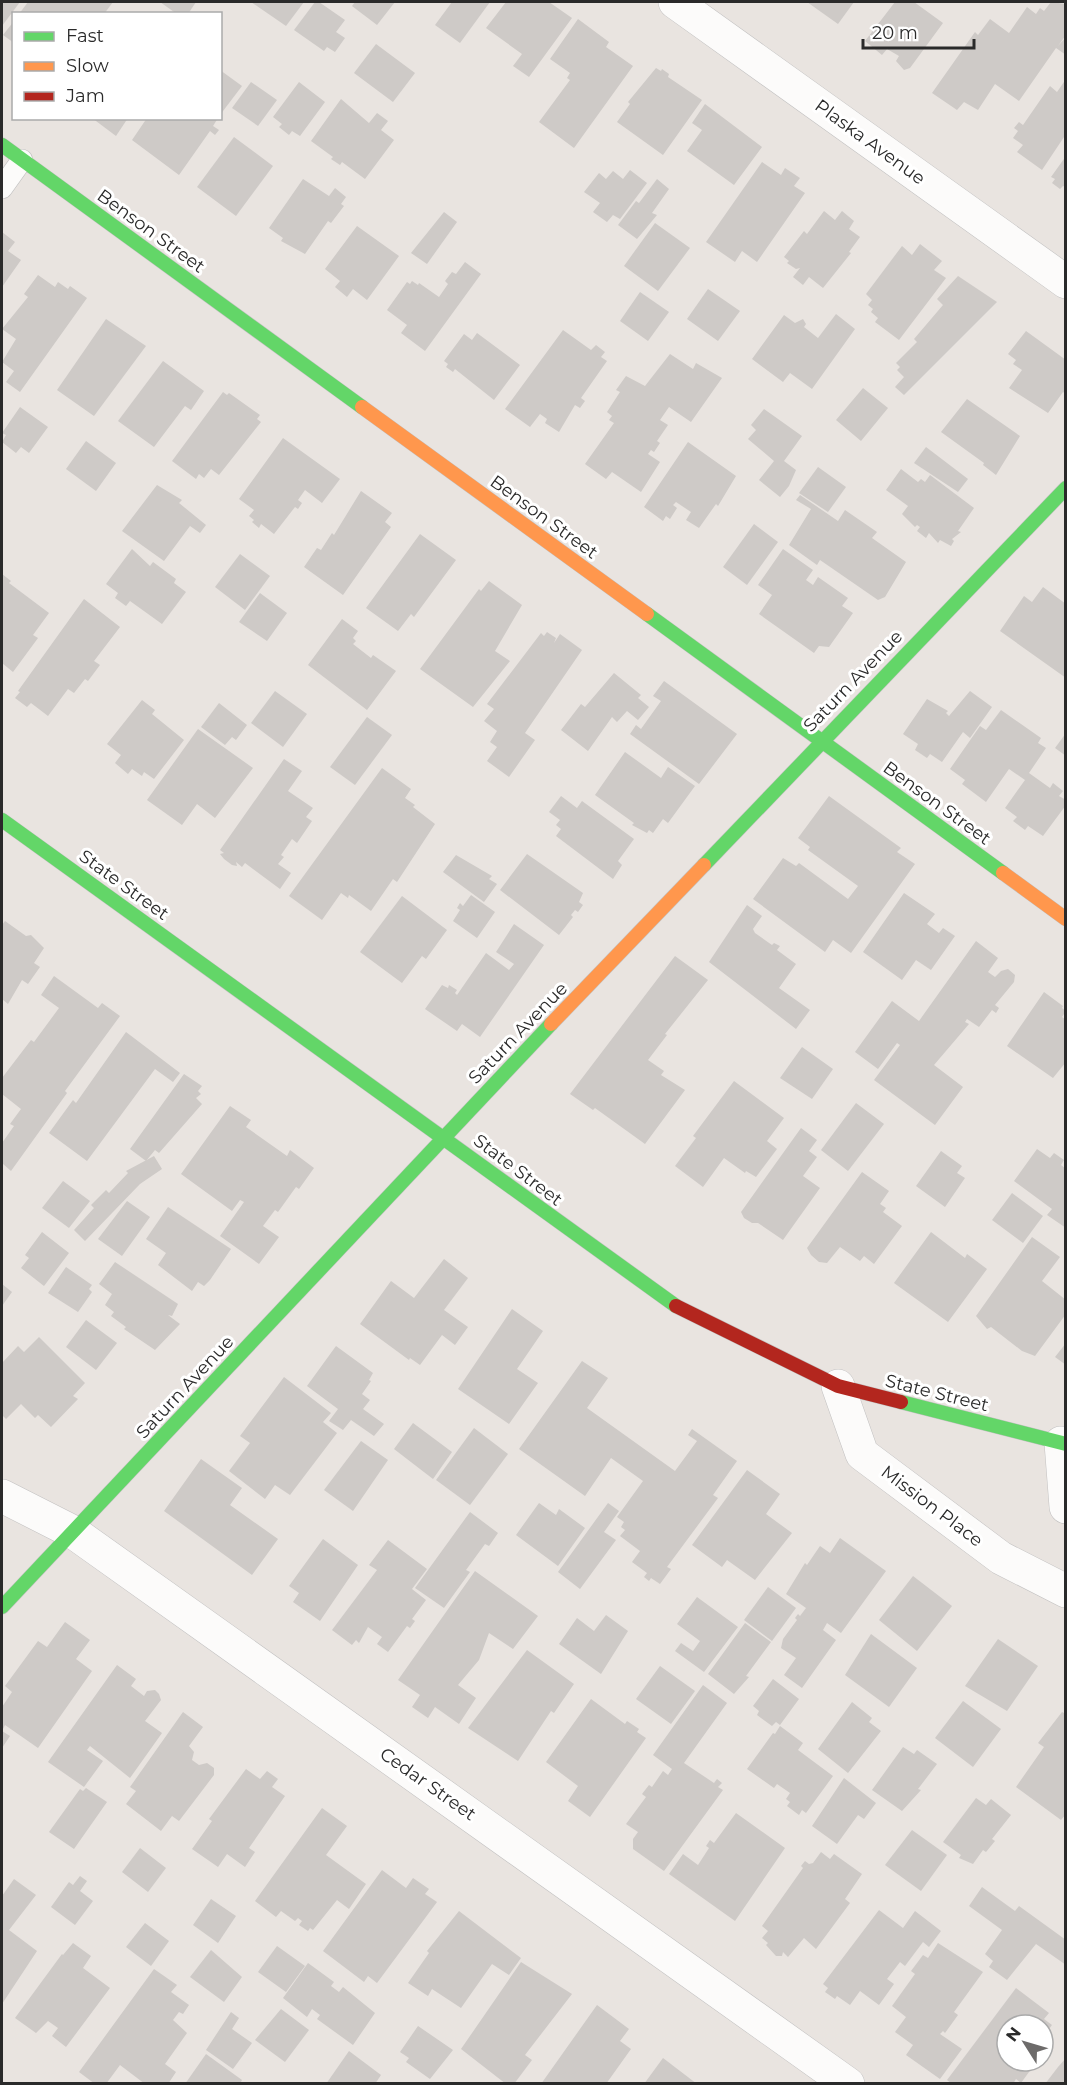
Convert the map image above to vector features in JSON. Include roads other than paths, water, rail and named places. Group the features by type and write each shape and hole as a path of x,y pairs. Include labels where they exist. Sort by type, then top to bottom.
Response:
{"street":[{"name":"Plaska Avenue","path":"675,2 1065,282"},
{"name":"Benson Street","path":"2,145 1065,919"},
{"name":"Saturn Avenue","path":"2,1607 443,1137 1065,488"},
{"name":"State Street","path":"2,820 675,1305 838,1386 1063,1443"},
{"name":"Mission Place","path":"838,1386 862,1454 1001,1558 1065,1591"},
{"path":"1063,1443 1065,1507"},
{"name":"Cedar Street","path":"2,1496 74,1532 848,2084"}],"lane":[{"path":"2,188 22,160"}]}
